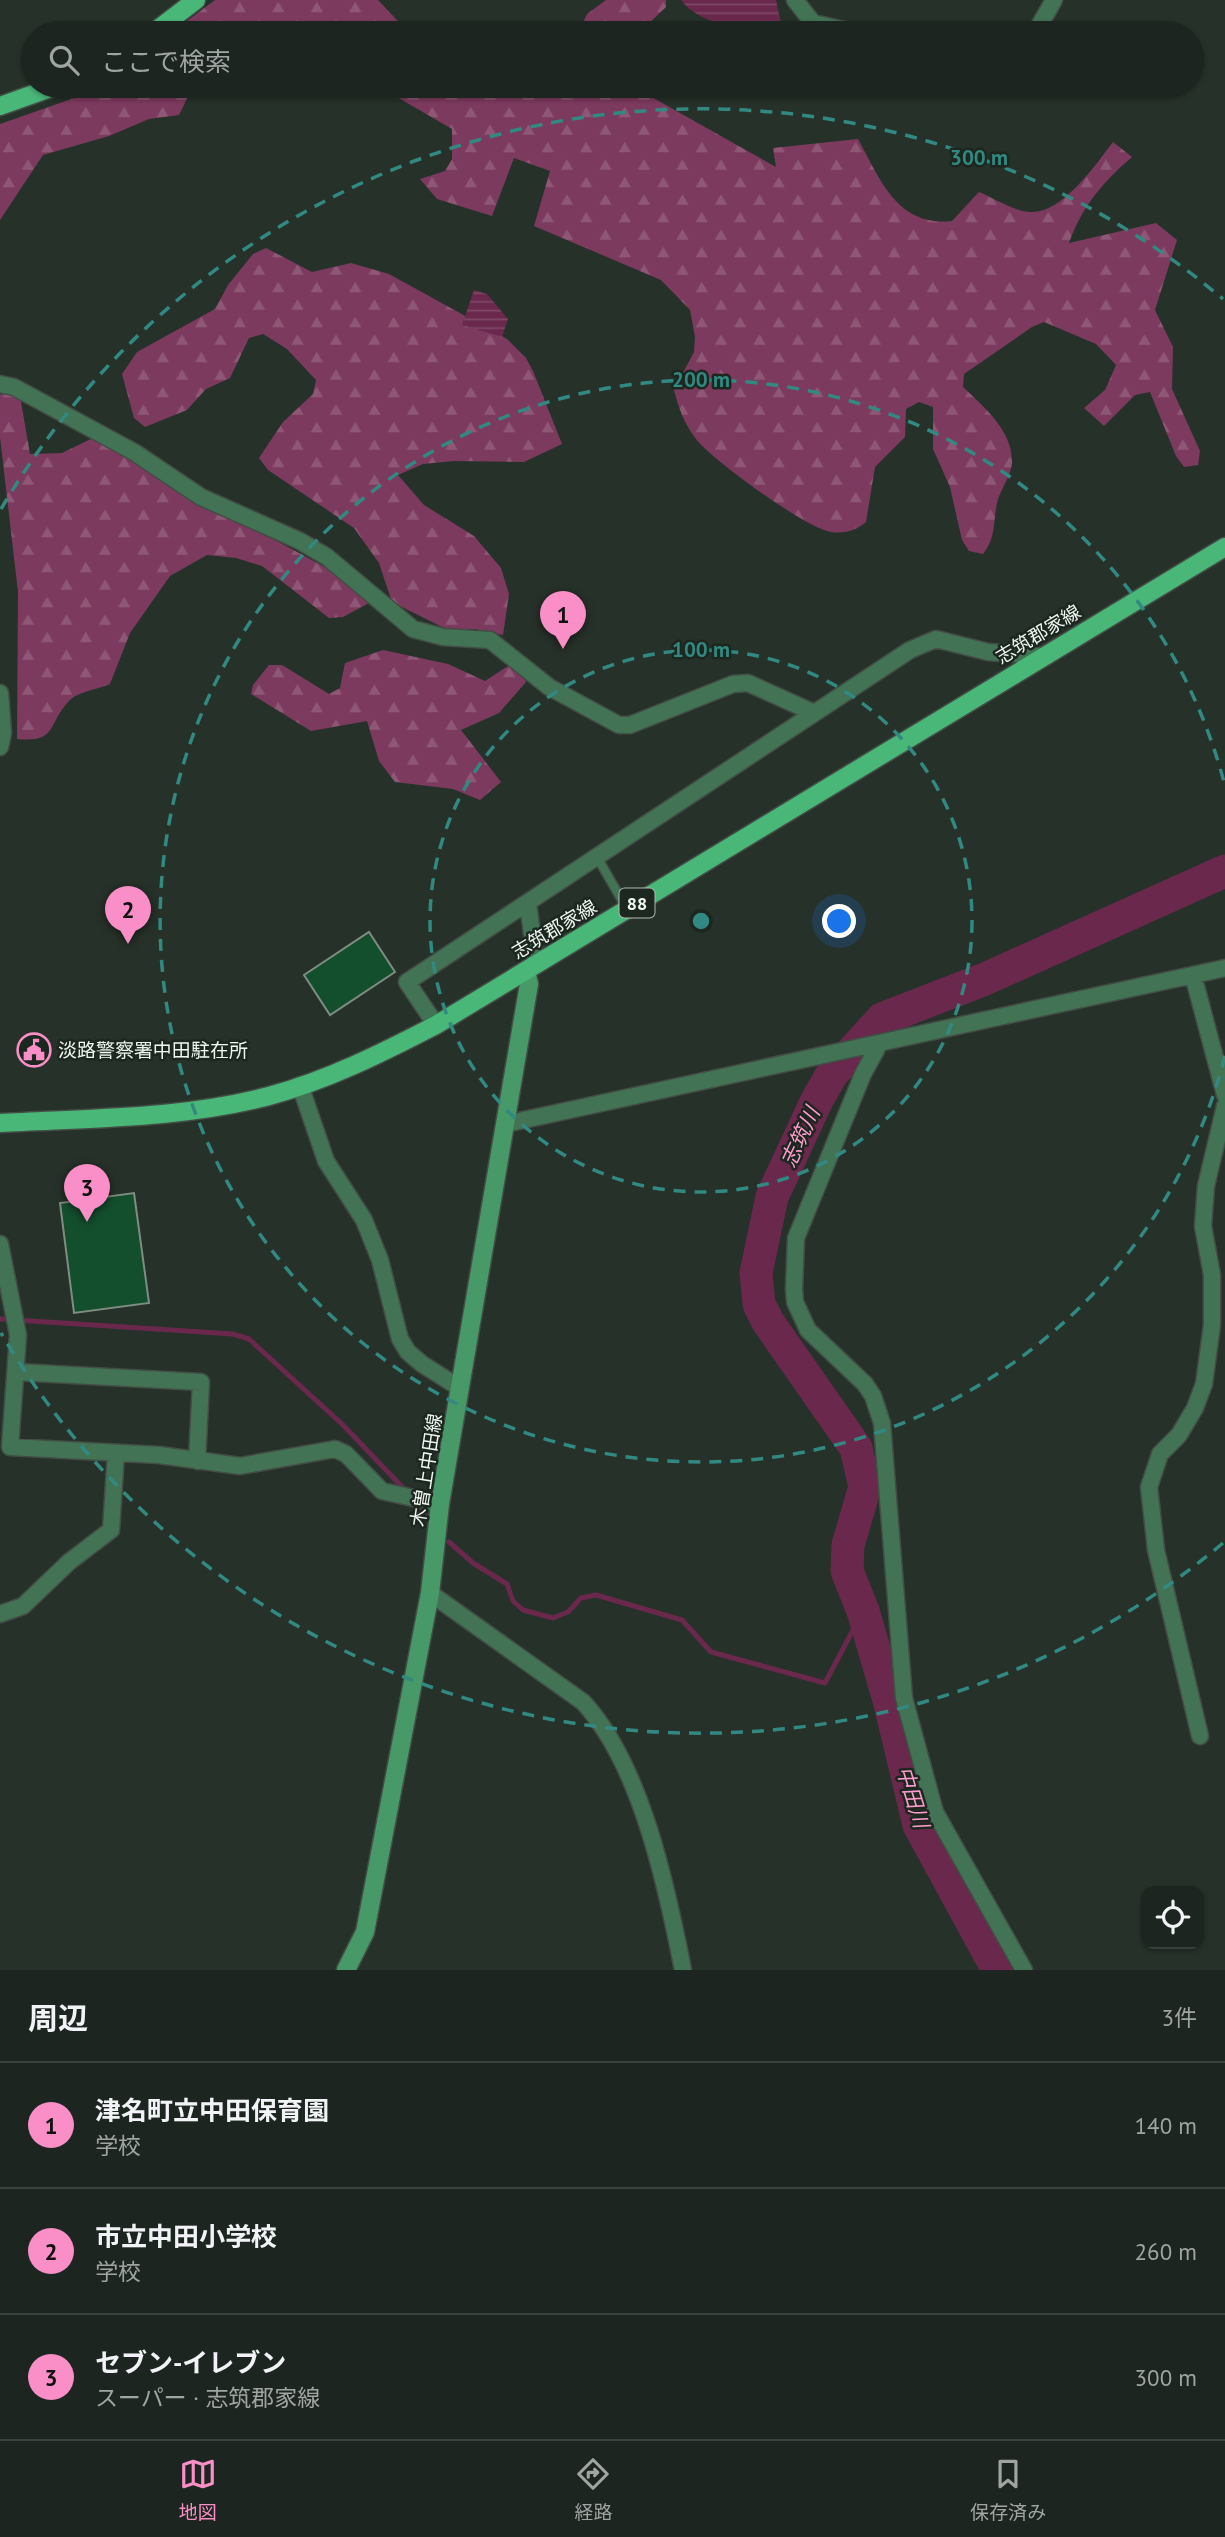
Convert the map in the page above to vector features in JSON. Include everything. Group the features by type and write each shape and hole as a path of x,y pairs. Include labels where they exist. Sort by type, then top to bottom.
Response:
{"main road":[{"path":"169,21 196,0"},
{"path":"0,106 22,98"},
{"name":"志筑郡家線","path":"0,1123 166,1114 269,1096 371,1059 436,1025 1225,547"},
{"name":"木曽上中田線","path":"346,1970 365,1932 430,1592 440,1504 531,968"}],"street":[{"path":"795,0 811,21"},
{"path":"1042,21 1054,0"},
{"path":"0,384 15,387 134,452 201,498 300,541 327,556 413,629 443,637 489,640 549,687 619,724 630,725 733,684 748,683 812,712"},
{"path":"436,1025 407,982 812,712 910,650 936,639 988,652 1042,656"},
{"path":"0,693 3,733 0,747"},
{"path":"528,903 531,968"},
{"path":"505,1124 1225,968"},
{"path":"1193,975 1225,1094"},
{"path":"877,1044 796,1238 794,1302 808,1330 864,1384 882,1423 904,1698 935,1812 1024,1970"},
{"path":"300,1085 327,1161 364,1220 376,1250 400,1339 408,1352 422,1364 460,1388"},
{"path":"1200,1736 1156,1550 1149,1487 1160,1454 1179,1435 1195,1408 1204,1384 1212,1325 1212,1275 1203,1226 1206,1186 1225,1106"},
{"path":"0,1244 18,1335 10,1447 116,1453 240,1466 335,1449 346,1454 382,1491 440,1504"},
{"path":"17,1372 201,1382 197,1461"},
{"path":"0,1614 23,1606 69,1562 111,1530 116,1453"},
{"path":"430,1592 583,1702 602,1723 632,1787 666,1883 683,1970"}],"lane":[{"path":"597,857 627,909"}],"green space":[{"path":"215,0 378,0 398,21 268,21 187,21"},
{"path":"606,0 666,0 666,7 651,21 584,21 587,14"},
{"path":"74,98 187,98 179,115 149,119 109,136 43,155 0,220 0,124"},
{"path":"399,98 653,98 776,167 773,148 858,139 874,170 893,197 917,216 933,221 952,221 979,192 1018,210 1031,212 1055,205 1078,186 1113,142 1132,157 1095,196 1080,217 1069,243 1156,223 1177,240 1155,310 1173,347 1172,389 1200,451 1198,465 1184,467 1176,456 1150,392 1135,395 1104,426 1084,408 1105,390 1116,365 1096,344 1044,322 1032,327 964,374 963,387 996,420 1011,451 1011,468 997,503 992,536 983,554 969,551 962,540 950,487 933,449 933,407 919,402 906,409 905,437 875,467 866,522 853,530 843,532 827,531 815,526 778,504 705,449 682,416 674,390 694,352 695,337 690,310 661,280 534,226 550,171 514,158 492,216 437,199 420,179 445,171 452,159 452,129"},
{"path":"266,248 312,272 351,263 389,274 507,339 526,358 562,444 524,462 454,461 423,464 398,475 424,505 474,536 501,568 509,594 503,635 475,629 446,629 392,602 379,563 354,528 268,470 259,458 283,422 313,394 316,380 287,349 263,334 249,338 230,378 206,389 187,410 145,427 134,418 122,374 137,352 215,309 228,285 253,254"},
{"path":"8,390 20,396 30,454 62,453 97,436 218,509 341,576 369,603 343,617 329,618 262,566 236,558 207,555 170,576 130,633 110,684 69,701 46,735 17,739 18,592 0,437 0,395"},
{"path":"383,650 448,664 485,681 508,666 520,670 526,682 499,713 461,730 501,782 480,800 453,789 395,782 379,761 367,721 311,731 251,694 253,685 269,665 282,665 329,694 340,688 345,663"}],"shaded area":[{"path":"681,0 776,0 781,21 711,21 690,9"},
{"path":"474,290 487,294 508,319 502,337 462,325"}],"building":[{"path":"369,932 395,972 330,1015 304,975"},
{"path":"134,1193 149,1303 74,1313 60,1203"}],"waterway":[{"name":"志筑川","path":"998,1970 919,1825 889,1700 863,1611 847,1571 848,1545 865,1487 856,1448 768,1322 759,1304 756,1273 772,1197 817,1100 832,1074 882,1019 985,979 1225,871"},
{"path":"0,1319 233,1334 249,1339 343,1425 406,1491"},
{"path":"417,1504 429,1519"},
{"path":"449,1542 473,1563 507,1584 513,1601 523,1610 553,1618 568,1612 581,1598 596,1595 682,1620 711,1652 825,1683 863,1611"}],"place":[{"name":"津名町立中田保育園","path":"563,649"},
{"name":"市立中田小学校","path":"128,944"},
{"name":"淡路警察署中田駐在所","path":"34,1050"},
{"name":"セブン-イレブン","path":"87,1222"}],"water label":[{"name":"中田川","path":"913,1797"}]}
